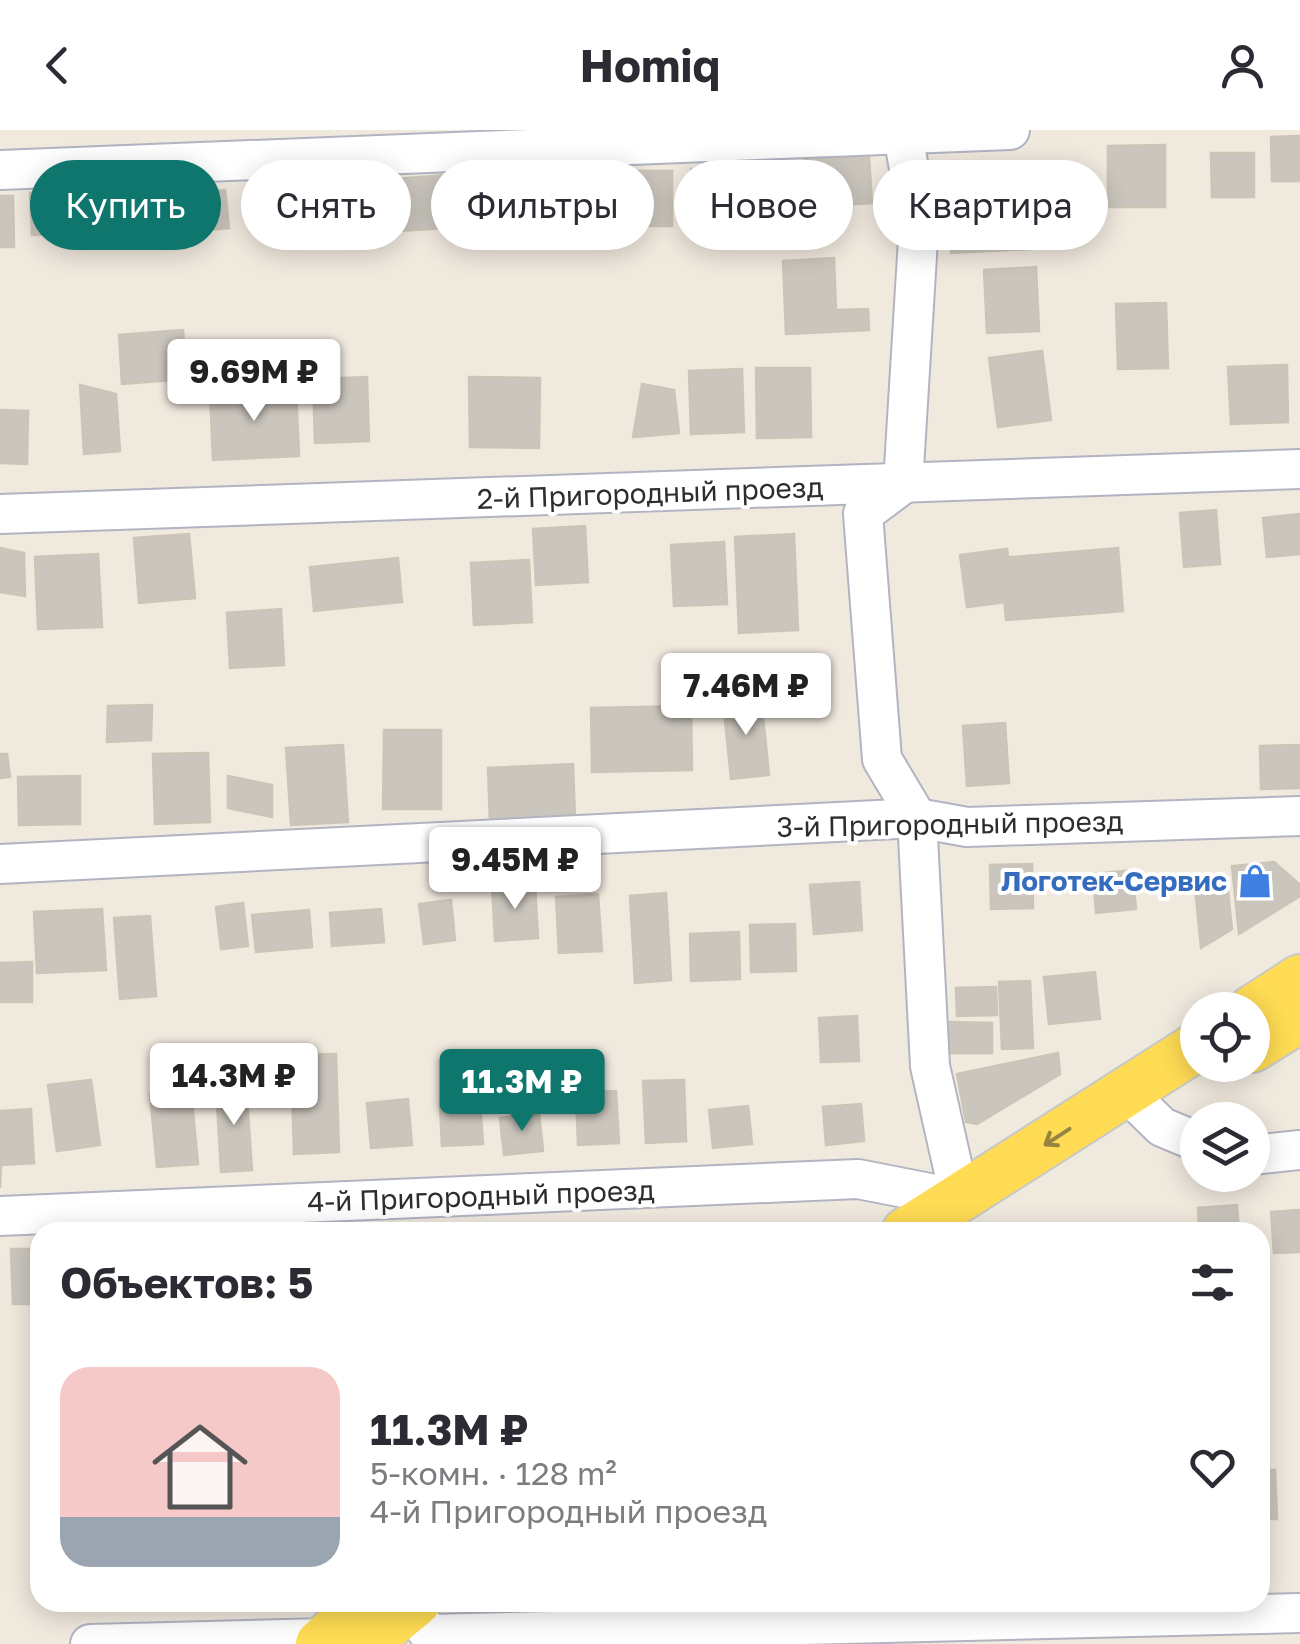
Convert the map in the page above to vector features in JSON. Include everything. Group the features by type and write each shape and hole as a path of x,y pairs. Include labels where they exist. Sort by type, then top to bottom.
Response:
{"main road":[{"path":"1270,998 1300,979"},
{"path":"1270,1037 1300,1018"},
{"path":"1137,1103 1180,1063"},
{"path":"961,1216 1137,1103 1186,1082"},
{"path":"337,1642 384,1612"}],"street":[{"path":"0,170 1010,130"},
{"path":"902,132 919,222 904,484 863,514 882,759 917,818 930,1066 961,1216"},
{"name":"2-й Пригородный проезд","path":"0,514 1300,468"},
{"name":"3-й Пригородный проезд","path":"0,864 917,818 967,827 1300,816"},
{"path":"1137,1103 1162,1127 1180,1134"},
{"path":"1270,1153 1300,1150"},
{"name":"4-й Пригородный проезд","path":"0,1216 858,1179 961,1216"},
{"path":"406,1612 430,1634 1300,1612"},
{"path":"90,1644 337,1642"}],"building":[{"path":"1300,136 1300,181 1272,181 1271,137"},
{"path":"1165,145 1165,207 1108,207 1108,146"},
{"path":"1211,153 1254,153 1254,197 1212,197"},
{"path":"869,156 872,203 853,204 853,160 805,160"},
{"path":"654,171 672,171 672,226 654,226"},
{"path":"431,176 431,229 411,230 411,178"},
{"path":"221,190 225,190 229,228 221,229"},
{"path":"0,196 13,196 14,247 0,247"},
{"path":"951,250 1010,250 951,253"},
{"path":"834,258 836,310 868,309 869,330 786,334 783,261"},
{"path":"1036,267 1039,331 987,333 984,270"},
{"path":"1166,303 1168,368 1118,369 1116,304"},
{"path":"183,330 187,379 122,384 119,335"},
{"path":"1042,351 1051,420 998,427 989,358"},
{"path":"1287,365 1288,422 1231,424 1228,367"},
{"path":"756,368 810,368 811,437 757,438"},
{"path":"742,369 744,432 691,434 689,371"},
{"path":"367,377 369,441 315,443 313,379"},
{"path":"469,377 540,378 539,448 470,447"},
{"path":"642,384 674,390 679,433 633,437"},
{"path":"80,385 116,394 120,451 84,454"},
{"path":"296,388 299,456 213,460 210,392"},
{"path":"0,410 28,411 27,464 0,463"},
{"path":"1216,510 1220,564 1184,567 1180,513"},
{"path":"1300,514 1300,554 1267,557 1263,518"},
{"path":"585,526 588,582 536,585 533,529"},
{"path":"189,534 195,598 139,603 134,538"},
{"path":"794,534 798,630 739,633 735,537"},
{"path":"724,542 727,604 674,606 671,545"},
{"path":"0,548 24,553 25,596 0,592"},
{"path":"1118,548 1123,611 1006,620 1001,558"},
{"path":"1007,549 1014,601 967,607 960,555"},
{"path":"98,554 102,627 38,629 35,557"},
{"path":"398,558 402,602 314,611 310,567"},
{"path":"529,560 532,622 474,625 471,563"},
{"path":"281,609 284,665 230,668 227,613"},
{"path":"761,697 769,775 731,779 723,701"},
{"path":"152,705 151,740 107,742 108,706"},
{"path":"691,706 692,770 592,772 591,708"},
{"path":"1005,723 1009,783 967,786 963,726"},
{"path":"384,730 441,730 441,809 383,809"},
{"path":"343,745 348,822 291,825 286,748"},
{"path":"1300,745 1300,788 1261,789 1260,746"},
{"path":"208,753 210,822 155,824 153,754"},
{"path":"0,754 7,754 10,777 0,778"},
{"path":"573,764 575,819 490,823 488,768"},
{"path":"80,776 80,824 19,825 18,777"},
{"path":"228,776 272,785 272,817 228,808"},
{"path":"1274,862 1300,885 1300,896 1239,934 1232,866"},
{"path":"1032,864 1033,908 991,909 990,865"},
{"path":"1132,870 1136,909 1096,913 1093,874"},
{"path":"1194,877 1227,882 1232,929 1201,948"},
{"path":"859,882 862,930 814,934 810,885"},
{"path":"535,884 538,938 495,941 492,886"},
{"path":"666,893 671,980 635,983 630,896"},
{"path":"598,894 602,951 559,953 556,897"},
{"path":"451,900 455,940 424,944 419,904"},
{"path":"243,903 248,946 221,949 216,907"},
{"path":"102,909 106,970 37,973 34,912"},
{"path":"381,909 384,942 332,946 330,913"},
{"path":"309,910 312,947 256,952 252,915"},
{"path":"150,916 156,996 120,999 114,918"},
{"path":"795,924 796,971 751,972 750,925"},
{"path":"739,932 740,979 691,981 690,934"},
{"path":"32,962 32,1002 0,1002 0,963"},
{"path":"1095,972 1100,1019 1049,1024 1044,977"},
{"path":"1030,981 1033,1048 1002,1049 999,982"},
{"path":"996,987 997,1015 957,1016 956,988"},
{"path":"857,1016 859,1061 821,1062 819,1018"},
{"path":"950,1022 992,1023 992,1053 950,1053"},
{"path":"1058,1053 1060,1074 977,1124 966,1122 957,1074"},
{"path":"336,1054 339,1152 294,1154 291,1055"},
{"path":"91,1080 100,1145 57,1151 48,1085"},
{"path":"684,1080 686,1141 646,1143 643,1081"},
{"path":"246,1084 252,1170 221,1172 216,1086"},
{"path":"191,1090 198,1164 157,1167 150,1094"},
{"path":"616,1091 619,1143 578,1145 576,1093"},
{"path":"408,1099 412,1145 371,1148 367,1103"},
{"path":"480,1102 483,1144 442,1146 440,1105"},
{"path":"861,1104 864,1141 826,1145 823,1107"},
{"path":"748,1106 752,1144 713,1148 709,1110"},
{"path":"31,1109 34,1163 1,1165 0,1188 0,1111"},
{"path":"539,1113 543,1151 504,1155 500,1118"},
{"path":"1237,1205 1238,1222 1199,1222 1198,1208"},
{"path":"1300,1210 1300,1252 1274,1253 1271,1212"},
{"path":"11,1249 30,1249 30,1304 13,1304"},
{"path":"1270,1470 1275,1470 1277,1519 1270,1519"}],"place":[{"name":"Логотек-Сервис","path":"1255,881"}]}
